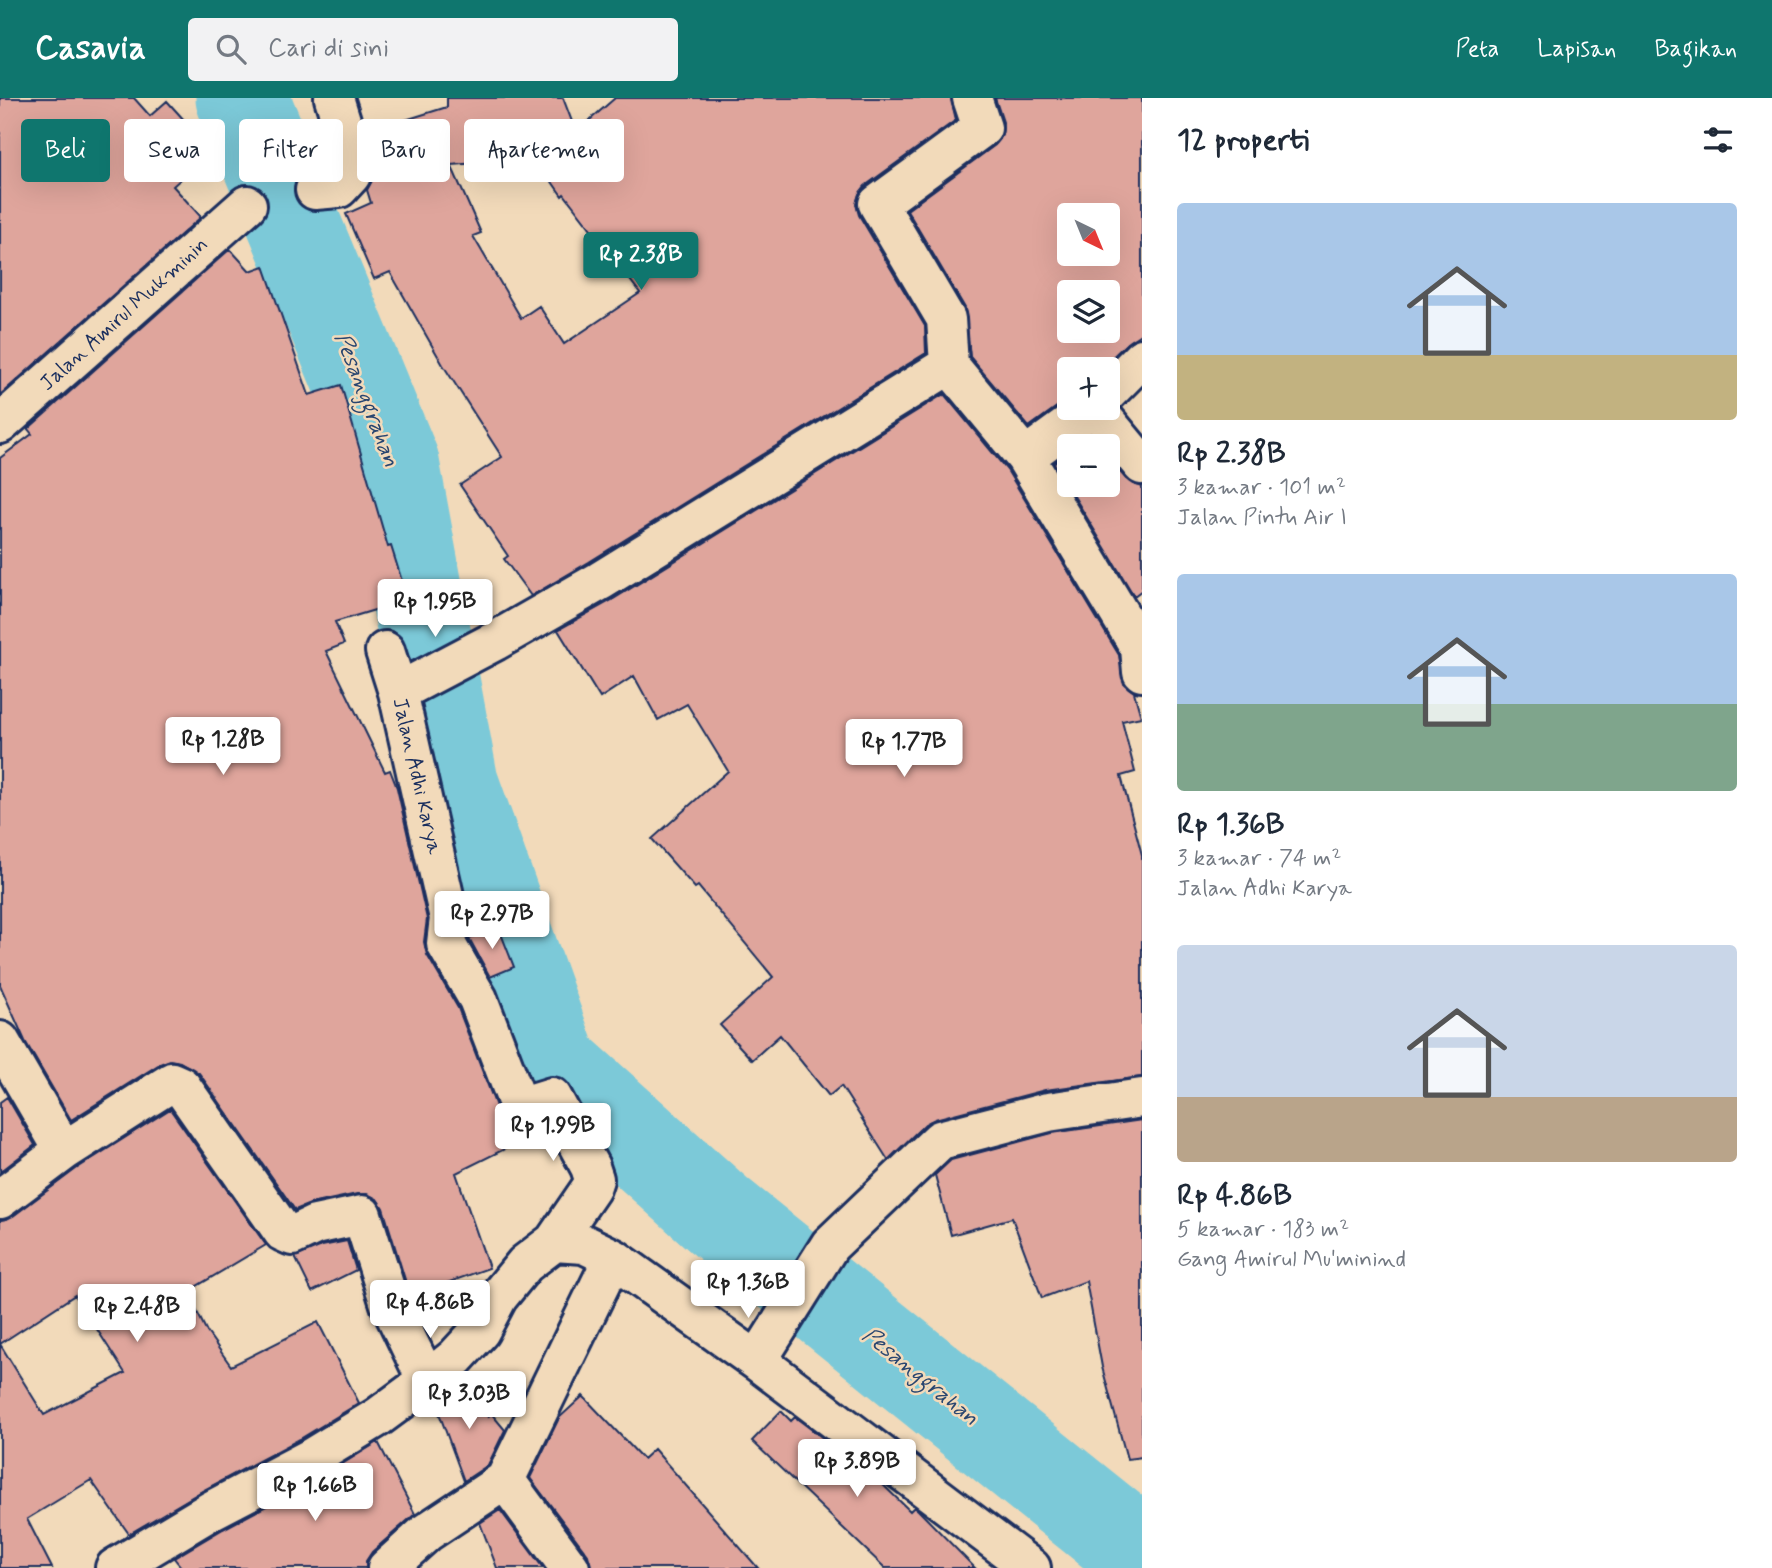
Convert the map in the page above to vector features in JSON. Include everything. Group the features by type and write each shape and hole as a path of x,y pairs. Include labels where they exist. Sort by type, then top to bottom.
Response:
{"street":[{"path":"316,190 339,188 351,176 355,166 334,98"},
{"path":"971,98 982,128 878,204 946,319 949,365 1025,457 1140,648 1142,673"},
{"name":"Jalan Amirul Mukminin","path":"0,424 247,205"},
{"path":"1120,380 1142,358"},
{"path":"400,691 600,581 949,365"},
{"path":"1025,457 1077,420"},
{"path":"1104,420 1142,465"},
{"name":"Jalan Adhi Karya","path":"115,1568 212,1510 311,1458 378,1417 427,1381 456,1357 480,1331 498,1297 525,1264 554,1242 591,1188 594,1179 552,1097 523,1106 517,1101 478,999 446,944 449,918 400,691 385,651"},
{"path":"0,1041 64,1151"},
{"path":"0,1199 64,1151 172,1082 181,1086 283,1232 292,1236 315,1225 362,1215 390,1304 427,1381"},
{"path":"757,1361 830,1245 940,1140 1048,1112 1142,1098"},
{"path":"554,1242 584,1244 612,1258 757,1361 1031,1568"},
{"path":"387,1568 427,1532 505,1480 612,1258"},
{"path":"505,1480 570,1568"}],"building":[{"path":"0,98 134,98 150,116 167,101 183,119 124,119 124,182 177,182 173,186 201,217 0,395"},
{"path":"447,98 563,98 571,119 464,119 464,164 451,165 481,233 473,236 521,318 539,306 564,344 640,293 552,182 624,182 624,119 591,119 615,98 951,98 956,120 865,186 856,204 859,215 925,326 926,353 531,596 504,559 508,556 460,485 502,457 443,365 390,272 374,279 346,214 371,203 367,190 371,182 450,182 450,119 409,119 447,107"},
{"path":"995,98 1142,98 1142,333 1112,357 1057,357 1057,407 1029,427 970,357 965,308 907,210 995,145 1002,135 1003,122"},
{"path":"230,249 250,271 264,266 309,395 341,385 388,547 391,546 408,600 335,622 344,644 326,651 385,772 390,770 397,788 427,919 424,942 427,955 458,1008 497,1109 510,1123 527,1127 531,1136 456,1173 489,1268 438,1286 449,1318 425,1327 410,1296 383,1208 377,1199 367,1194 357,1194 295,1210 199,1073 180,1062 170,1060 160,1064 71,1120 25,1041 0,985 0,458 32,434 28,429"},
{"path":"944,394 1007,470 1119,655 1124,684 1134,692 1141,717 1122,721 1135,772 1121,776 1142,855 1142,1077 1045,1090 935,1119 925,1124 888,1160 841,1086 829,1096 780,1035 752,1060 720,1025 773,977 698,886 695,888 652,839 728,771 687,704 658,720 634,676 600,698 558,630 612,600"},
{"path":"1120,472 1126,479 1142,487 1142,590 1134,596 1074,497 1120,497"},
{"path":"498,926 514,967 490,977 469,938"},
{"path":"7,1097 35,1145 0,1172 0,1102"},
{"path":"170,1109 266,1245 187,1292 207,1332 231,1366 318,1322 359,1403 129,1534 91,1480 27,1519 52,1568 0,1568 0,1344 0,1220 13,1216 76,1169","holes":["75,1295 125,1373 44,1415 0,1344"]},
{"path":"1142,1120 1142,1457 1127,1459 1102,1367 1086,1281 1042,1298 1012,1218 951,1235 935,1175 951,1160 1052,1133"},
{"path":"347,1241 356,1270 312,1292 295,1257 322,1246"},
{"path":"459,1383 488,1417 491,1413 505,1430 488,1465 464,1481 435,1402"},
{"path":"583,1396 643,1459 654,1449 758,1568 591,1568 588,1555 530,1478 559,1418"},
{"path":"781,1411 791,1421 795,1417 878,1480 910,1511 914,1507 918,1510 975,1568 885,1568 752,1441"},
{"path":"378,1442 415,1514 372,1552 366,1561 366,1568 182,1568 174,1558 321,1477"},
{"path":"500,1510 543,1568 497,1568 480,1523"}],"waterway":[{"name":"Pesanggrahan","path":"242,98 393,463 452,783 552,1065 719,1215 1142,1555"}]}
